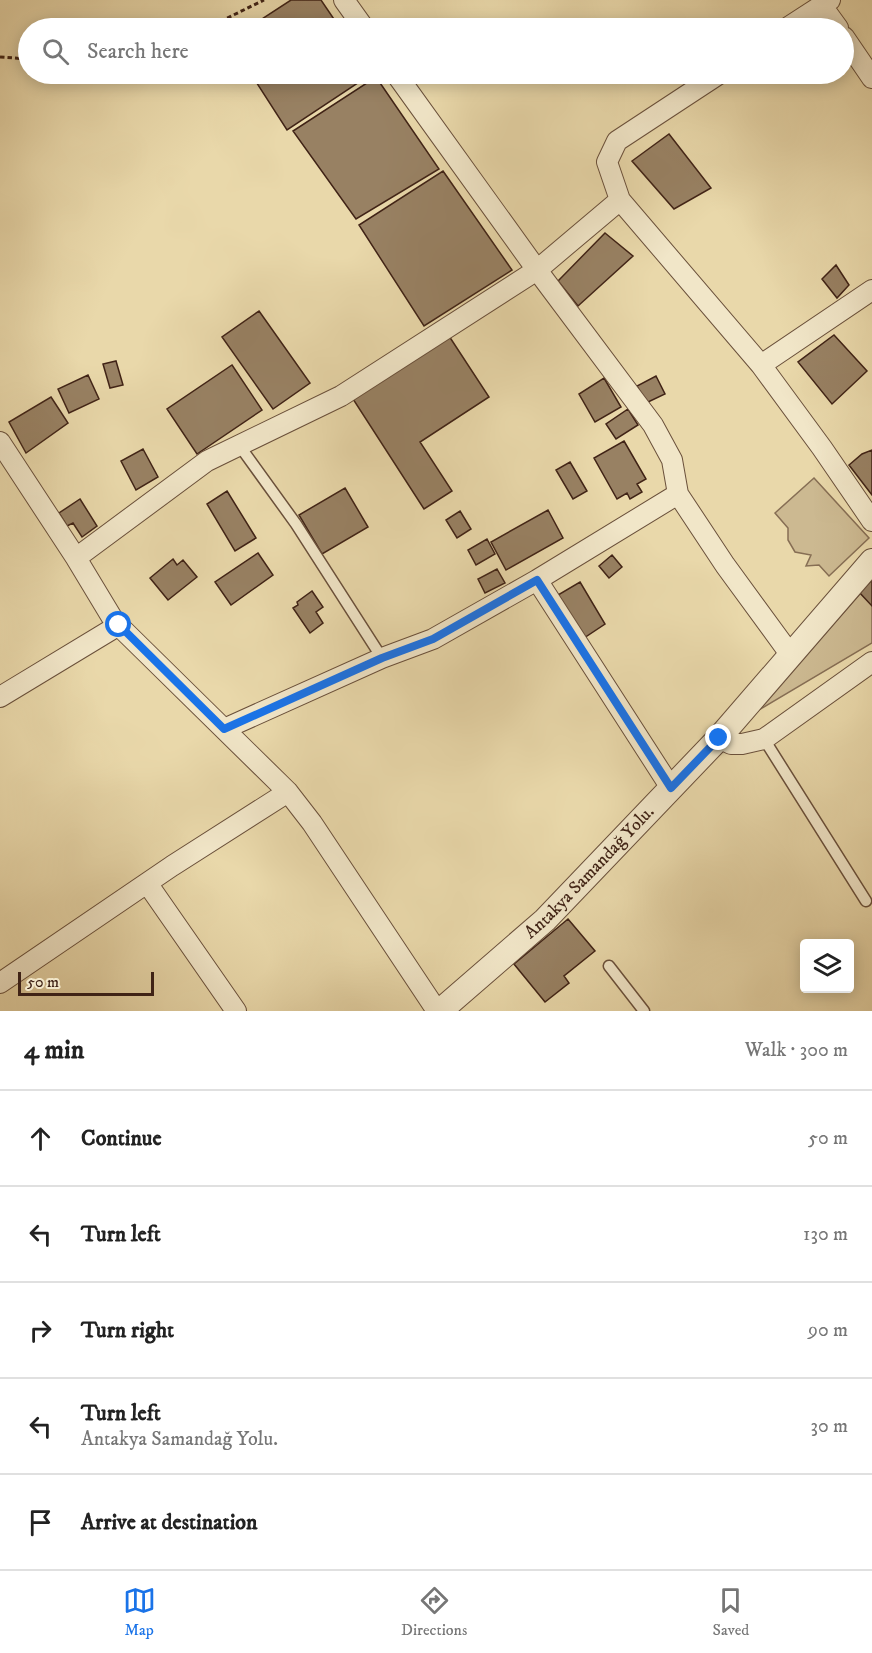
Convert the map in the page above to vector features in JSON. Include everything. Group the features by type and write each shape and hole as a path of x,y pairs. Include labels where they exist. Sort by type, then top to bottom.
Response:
{"street":[{"path":"344,0 357,18"},
{"path":"803,18 826,3 833,18"},
{"path":"854,53 872,78"},
{"path":"403,84 537,270 652,424 672,460 678,494 725,565 790,654"},
{"path":"704,84 617,141 607,162 620,200 761,365 872,521"},
{"path":"76,558 207,461 341,396 537,270 620,200"},
{"path":"761,365 872,290"},
{"path":"0,442 119,625 288,792 312,823 439,1011"},
{"path":"224,729 382,658 433,639 537,580 678,494"},
{"name":"Antakya Samandağ Yolu.","path":"439,1011 545,920 719,738 872,561"},
{"path":"537,580 671,788"},
{"path":"1,693 119,625"},
{"path":"719,738 731,744 764,739 872,662"},
{"path":"0,983 147,883 288,792"},
{"path":"147,883 236,1011"}],"lane":[{"path":"239,445 296,525 382,658"},
{"path":"764,739 866,901"},
{"path":"609,966 644,1011"}],"path":[{"path":"227,18 264,0"},
{"path":"0,57 18,58"}],"shaded area":[{"path":"814,478 869,538 829,576 819,565 806,566 811,555 795,552 788,540 788,528 775,513"},
{"path":"872,580 872,643 757,711"}],"building":[{"path":"291,0 321,0 333,18 263,18"},
{"path":"257,84 356,84 287,130"},
{"path":"365,84 381,84 439,169 356,219 293,131"},
{"path":"669,134 711,188 674,209 632,161"},
{"path":"443,171 512,270 424,326 359,225"},
{"path":"605,233 633,256 578,306 558,281"},
{"path":"836,265 849,285 837,298 822,279"},
{"path":"259,311 310,383 273,409 222,337"},
{"path":"834,335 867,371 832,404 798,362"},
{"path":"449,336 489,397 420,442 452,491 424,509 353,399"},
{"path":"116,361 123,385 110,388 103,364"},
{"path":"232,365 262,410 197,454 167,409"},
{"path":"88,375 99,399 69,413 58,389"},
{"path":"656,376 665,394 646,403 637,386"},
{"path":"604,378 621,407 595,422 579,394"},
{"path":"51,397 68,423 26,453 9,422"},
{"path":"628,409 638,425 616,439 606,424"},
{"path":"624,441 646,479 637,484 642,492 630,499 627,493 617,499 594,458"},
{"path":"143,449 158,477 136,490 121,461"},
{"path":"872,450 872,495 849,465 862,454"},
{"path":"570,462 587,491 573,499 556,470"},
{"path":"345,488 368,527 322,554 299,515"},
{"path":"227,491 256,538 235,551 207,504"},
{"path":"80,499 97,526 82,537 73,523 67,526 59,513"},
{"path":"548,510 563,538 506,570 491,542"},
{"path":"460,511 471,529 457,538 446,520"},
{"path":"487,539 495,554 476,565 468,550"},
{"path":"258,553 273,575 231,605 215,582"},
{"path":"612,555 622,567 609,578 599,566"},
{"path":"173,559 177,565 183,560 197,577 168,600 150,578"},
{"path":"497,569 505,583 485,593 478,579"},
{"path":"872,580 872,606 859,592"},
{"path":"580,582 605,624 584,638 558,595"},
{"path":"312,591 323,607 316,612 323,623 310,633 293,608 298,605 297,602"},
{"path":"568,919 595,951 564,976 569,983 545,1002 514,964"}],"route":[{"path":"119,625 224,729 382,658 433,639 537,580 671,788 719,738"}]}
